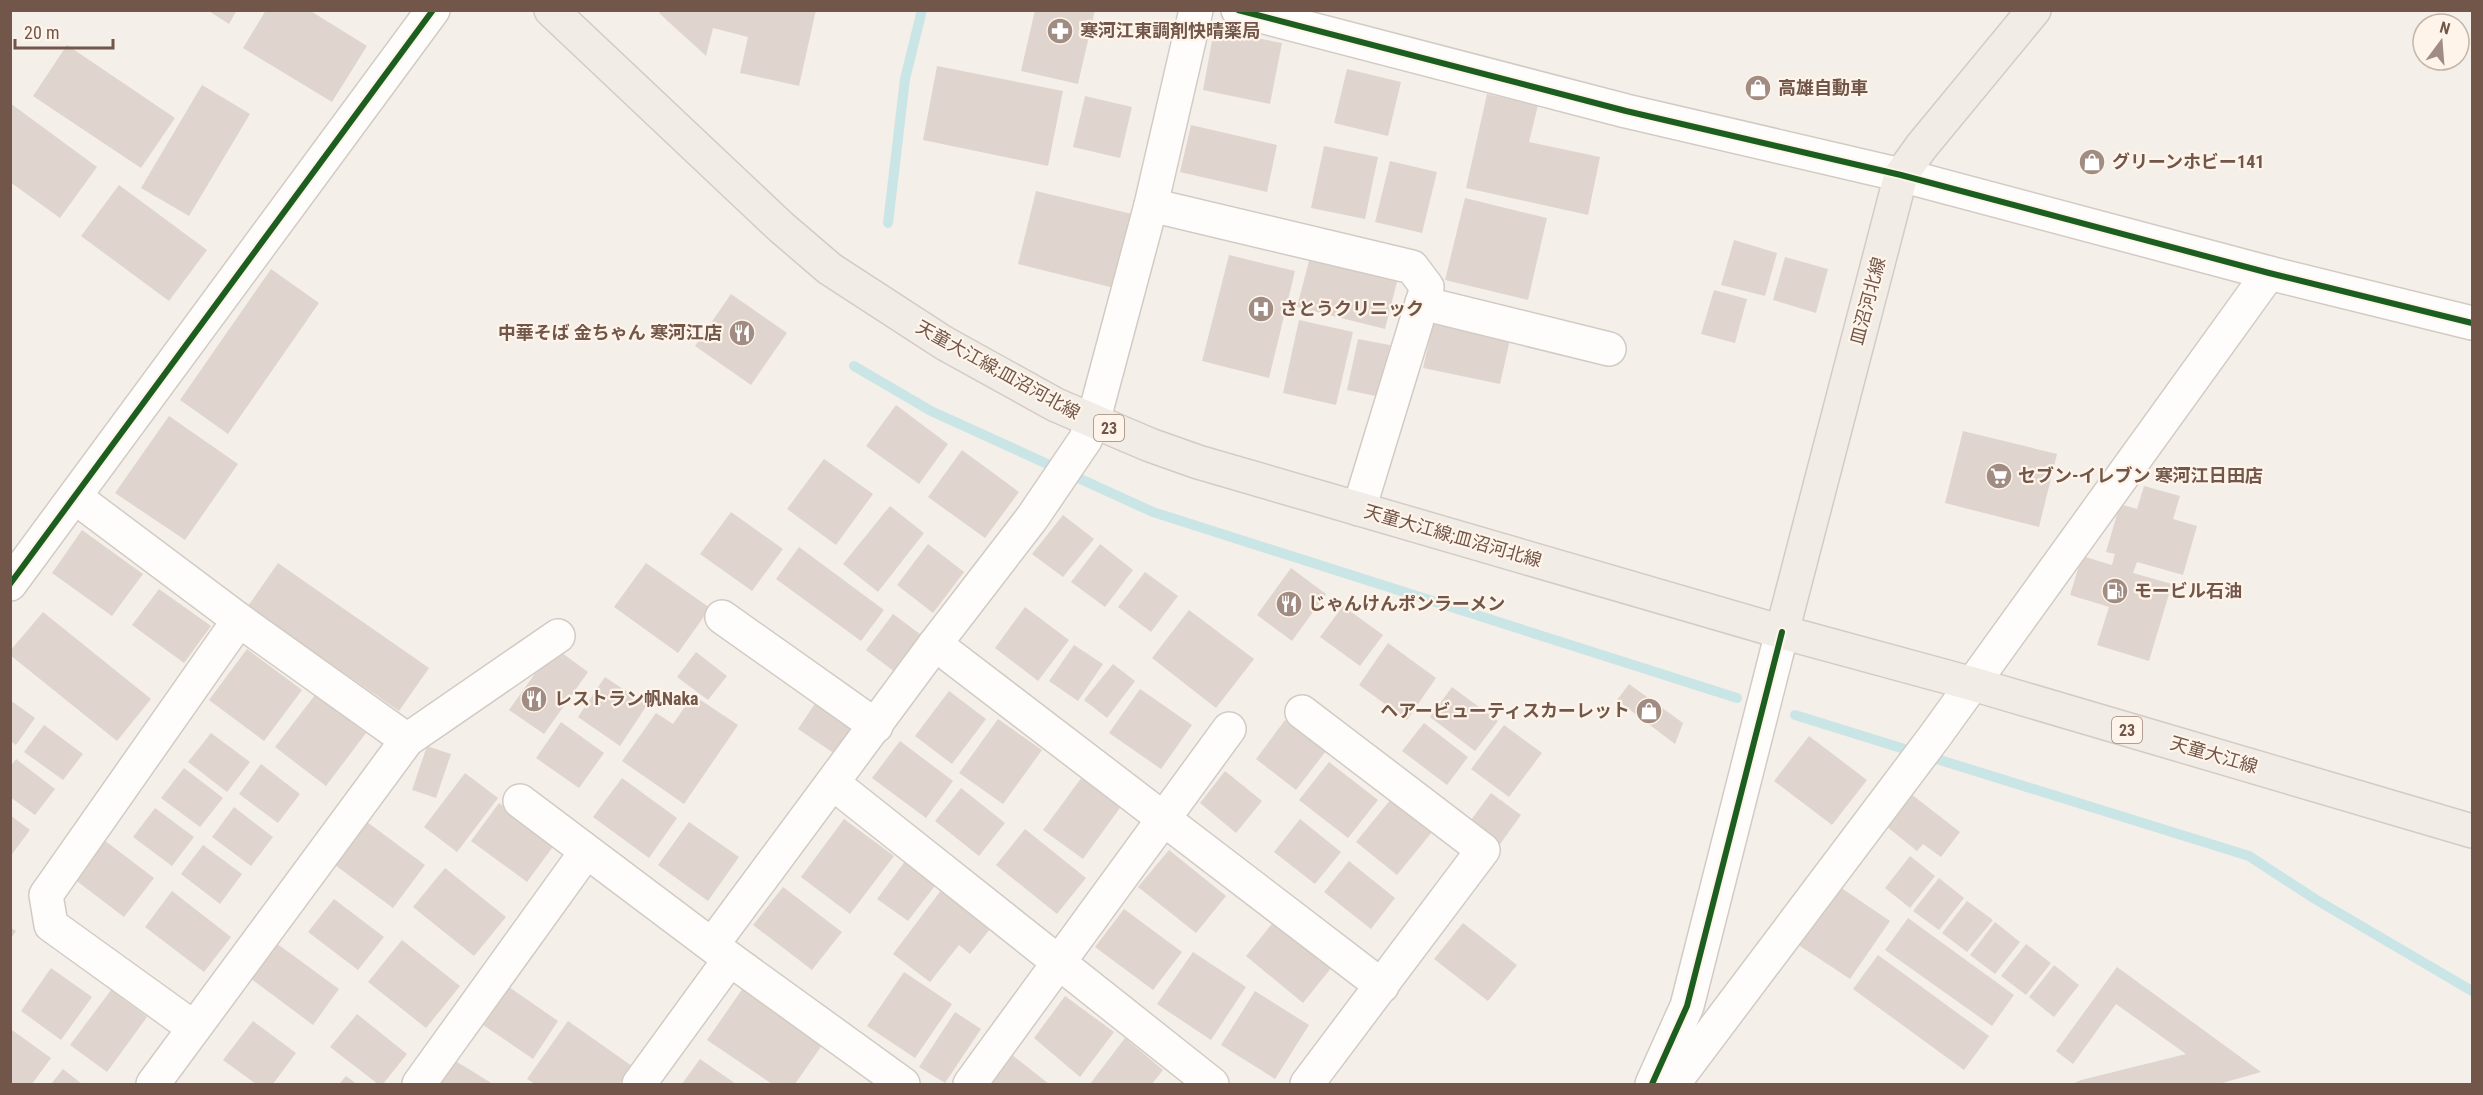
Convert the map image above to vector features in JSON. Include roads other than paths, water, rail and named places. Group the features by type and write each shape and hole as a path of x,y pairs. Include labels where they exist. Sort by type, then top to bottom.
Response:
{"main road":[{"name":"天童大江線;皿沼河北線","path":"551,10 781,227 830,269 944,343 1056,405 1089,431 1150,445 1198,462 1782,632"},
{"name":"皿沼河北線","path":"1782,632 1901,175 1921,147 2034,10"},
{"name":"天童大江線","path":"1782,632 1973,684 2472,831"}],"street":[{"path":"10,585 433,10"},
{"path":"639,1084 721,952 834,784 935,644 1032,518 1089,431 1151,205 1196,10"},
{"path":"1238,10 1626,111 1901,175 2269,273 2472,323"},
{"path":"1151,205 1412,267 1426,287 1359,509"},
{"path":"1673,1084 1908,773 2269,273"},
{"path":"1422,303 1609,349"},
{"path":"75,497 239,620 407,740"},
{"path":"722,617 876,726"},
{"path":"194,1028 51,925 46,895 239,620"},
{"path":"1652,1084 1687,1006 1782,632"},
{"path":"153,1084 407,740 558,636"},
{"path":"935,644 1382,986"},
{"path":"1302,712 1483,850 1307,1084"},
{"path":"970,1084 1229,729"},
{"path":"834,784 1212,1084"},
{"path":"520,801 721,952 903,1084"},
{"path":"419,1084 586,852"}],"waterway":[{"path":"888,223 905,79 922,10"},
{"path":"854,366 931,411 1153,512 1737,698"},
{"path":"1795,715 2249,856 2315,899 2472,991"}],"place":[{"name":"寒河江東調剤快晴薬局","path":"1060,31"},
{"name":"高雄自動車","path":"1758,88"},
{"name":"グリーンホビー141","path":"2092,162"},
{"name":"さとうクリニック","path":"1261,309"},
{"name":"中華そば 金ちゃん 寒河江店","path":"742,333"},
{"name":"セブン-イレブン 寒河江日田店","path":"1999,476"},
{"name":"モービル石油","path":"2115,591"},
{"name":"じゃんけんポンラーメン","path":"1289,604"},
{"name":"レストラン帆Naka","path":"534,699"},
{"name":"ヘアービューティスカーレット","path":"1649,711"}]}
